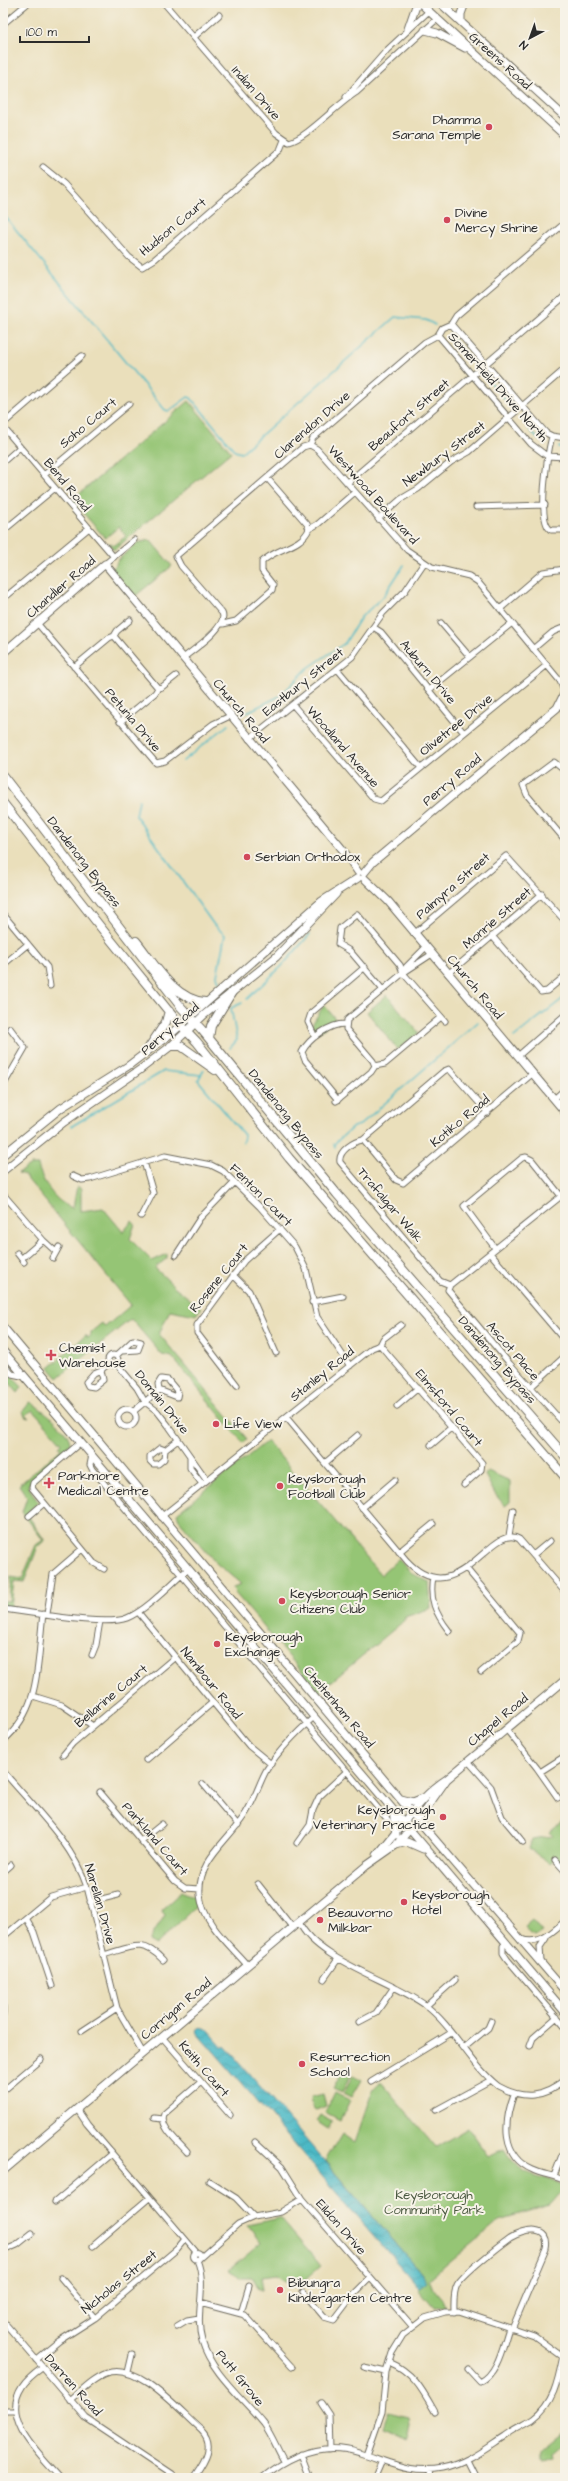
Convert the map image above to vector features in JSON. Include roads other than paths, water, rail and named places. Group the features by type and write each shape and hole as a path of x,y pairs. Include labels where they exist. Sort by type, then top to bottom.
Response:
{"highway":[{"name":"Dandenong Bypass","path":"3,776 112,918 190,1016 336,1194 565,1456"},
{"name":"Dandenong Bypass","path":"3,803 169,1011 188,1031 302,1173 565,1477"},
{"path":"112,918 132,936 178,990 197,1001 205,1002"},
{"path":"209,1038 211,1026 232,992"},
{"path":"146,1052 166,1022 169,1011"},
{"path":"171,1046 186,1049 222,1075"}],"main road":[{"name":"Greens Road","path":"418,3 429,11 565,136"},
{"path":"408,29 418,3"},
{"name":"Greens Road","path":"439,3 565,117"},
{"path":"429,11 439,3"},
{"path":"461,22 460,14 465,3"},
{"path":"437,19 448,10"},
{"path":"425,30 437,32 475,54"},
{"name":"Chandler Road","path":"3,653 105,564"},
{"name":"Church Road","path":"105,564 249,739 343,850 361,876 388,901 414,934 565,1112"},
{"name":"Perry Road","path":"557,708 564,693"},
{"name":"Perry Road","path":"3,1155 61,1108 146,1052 181,1024 325,898 361,876 373,862 557,708 565,705"},
{"name":"Perry Road","path":"3,1171 64,1122 141,1069 171,1046 232,992 276,957 340,889"},
{"name":"Cheltenham Road","path":"3,1327 161,1517 565,1991"},
{"name":"Cheltenham Road","path":"3,1351 565,2012"},
{"path":"36,1389 47,1380"},
{"path":"151,1525 161,1517"},
{"path":"188,1569 198,1560"},
{"name":"Chapel Road","path":"412,1813 423,1798 565,1680"},
{"name":"Chapel Road","path":"410,1831 447,1779"},
{"path":"400,1798 412,1802 423,1798"},
{"path":"393,1810 396,1835"},
{"name":"Corrigan Road","path":"366,1866 396,1835 412,1813"},
{"name":"Corrigan Road","path":"3,2171 292,1927 366,1866 396,1845 410,1831"},
{"path":"396,1845 407,1842 429,1852"}],"street":[{"path":"3,24 28,3"},
{"name":"Indian Drive","path":"164,3 284,140"},
{"path":"448,10 456,3"},
{"path":"284,140 296,140 301,137 344,100 387,50 429,11"},
{"path":"194,37 219,15"},
{"path":"344,100 357,92 437,19"},
{"name":"Hudson Court","path":"43,167 64,184 132,260 142,267 155,259 280,150 284,140"},
{"name":"Clarendon Drive","path":"223,624 222,613 181,566 176,556 268,479 303,447 310,445 319,433 426,342 438,335 442,328 451,324 456,316 565,223"},
{"name":"Beaufort Street","path":"347,483 565,296"},
{"path":"451,324 540,427 552,436 565,438"},
{"name":"Somerfield Drive North","path":"438,335 531,444 547,456 565,457"},
{"path":"3,424 82,356"},
{"name":"Newbury Street","path":"378,519 401,499 418,489 451,462 469,452 565,369"},
{"name":"Soho Court","path":"44,475 129,404"},
{"name":"Bend Road","path":"3,427 114,557"},
{"path":"552,436 547,456 545,522 548,528 565,530"},
{"name":"Westwood Boulevard","path":"310,445 317,449 407,550 424,563 443,571 471,577 563,682 564,693"},
{"path":"3,462 20,448"},
{"path":"268,479 307,524 309,529"},
{"path":"3,531 54,488"},
{"path":"183,658 223,624 236,621 272,590 273,585 262,571 262,562 271,554 291,546 309,529 318,524 355,492"},
{"path":"476,507 545,505"},
{"path":"3,600 89,528"},
{"name":"Chandler Road","path":"105,564 134,540"},
{"name":"Eastbury Street","path":"249,739 338,670 360,648 383,613 405,591 424,563"},
{"path":"500,609 542,572 565,569"},
{"path":"74,667 109,638 114,636 117,631 130,620"},
{"name":"Petunia Drive","path":"37,623 154,761 160,764 213,724 230,716"},
{"path":"441,623 470,657"},
{"path":"429,690 512,623"},
{"name":"Auburn Drive","path":"373,627 381,632 464,733"},
{"path":"533,649 553,632 565,627"},
{"path":"114,636 158,688"},
{"name":"Olivetree Drive","path":"378,801 421,768 547,665"},
{"path":"338,670 421,768"},
{"path":"120,722 155,693 158,688 162,687 176,676"},
{"name":"Woodland Avenue","path":"293,706 374,799 378,801"},
{"path":"565,771 554,762 523,785 527,795 565,840"},
{"name":"Palmyra Street","path":"414,934 506,856 542,894"},
{"path":"542,894 565,922"},
{"name":"Monrie Street","path":"448,974 542,894"},
{"path":"3,914 47,967 50,986"},
{"path":"345,1024 334,1025 315,1037 303,1050 302,1056 337,1100 371,1072 375,1066 385,1064 443,1019 403,973 400,965 357,914 340,928 338,944 350,951 383,990"},
{"path":"492,936 541,992 547,991 565,976"},
{"path":"3,965 28,944"},
{"path":"403,973 406,967 426,947"},
{"path":"345,1024 349,1018 403,973 432,954"},
{"path":"315,1037 308,1022 311,1013 365,968"},
{"path":"518,1056 565,1015"},
{"path":"345,1024 375,1066"},
{"path":"3,1086 25,1048 10,1028"},
{"path":"363,1140 444,1071 449,1069 488,1113"},
{"name":"Kotiko Road","path":"363,1140 396,1180 401,1183 488,1113 532,1074"},
{"path":"554,1099 565,1089"},
{"name":"Trafalgar Walk","path":"363,1140 356,1141 342,1152 339,1158 341,1164 440,1280 449,1287"},
{"name":"Fenton Court","path":"73,1176 82,1180 90,1180 165,1156 175,1156 215,1167 235,1182 280,1229 302,1261 312,1302 323,1328 352,1364"},
{"path":"449,1287 495,1248 563,1195 528,1158 522,1158 464,1206 495,1248"},
{"path":"141,1216 153,1193 144,1162"},
{"path":"176,1255 200,1218 235,1182"},
{"path":"3,1194 43,1240 57,1249 53,1258"},
{"name":"Rosene Court","path":"237,1385 196,1328 199,1319 249,1256 280,1229"},
{"path":"17,1253 23,1260 43,1240"},
{"path":"490,1253 565,1342"},
{"path":"233,1275 249,1291 276,1353"},
{"name":"Ascot Place","path":"449,1287 531,1387 565,1425"},
{"path":"312,1302 344,1296"},
{"name":"Stanley Road","path":"161,1517 372,1348 380,1345 383,1339 401,1325"},
{"name":"Elmsford Court","path":"380,1345 452,1427 482,1465 481,1470 464,1485"},
{"path":"109,1363 109,1356 116,1356 122,1351"},
{"path":"101,1370 109,1363 116,1363 116,1356"},
{"path":"531,1387 565,1356"},
{"name":"Domain Drive","path":"116,1363 137,1388 145,1402 157,1411 189,1456 190,1468 204,1482"},
{"name":"Cheltenham Road","path":"3,1364 12,1374 26,1377"},
{"path":"162,1379 167,1380 178,1393 178,1396 174,1397 169,1393 159,1390 158,1382 162,1379"},
{"path":"169,1393 173,1387"},
{"path":"397,1406 418,1388"},
{"path":"134,1411 159,1390"},
{"path":"286,1417 399,1552 416,1569 432,1577 454,1576 500,1540 509,1536 520,1539 565,1592"},
{"path":"431,1445 452,1427"},
{"path":"325,1463 358,1435"},
{"path":"165,1450 178,1440"},
{"path":"81,1442 32,1485 33,1491 94,1563 104,1569"},
{"name":"Cheltenham Road","path":"92,1455 90,1465 92,1469 388,1820"},
{"path":"362,1508 395,1480"},
{"path":"29,1516 43,1504"},
{"path":"509,1536 513,1510"},
{"path":"399,1552 433,1524"},
{"path":"533,1555 550,1541"},
{"path":"3,1741 23,1721 33,1696 45,1614 53,1574 82,1549"},
{"path":"466,1568 520,1633 518,1641 481,1672"},
{"path":"3,1609 100,1621 121,1620 138,1612 188,1569"},
{"path":"432,1577 431,1594 434,1609 449,1631"},
{"name":"Nambour Road","path":"138,1612 249,1746 271,1764"},
{"path":"92,1655 96,1645 100,1621"},
{"name":"Bellarine Court","path":"63,1755 72,1743 176,1657"},
{"path":"33,1696 62,1705 93,1726"},
{"path":"146,1760 212,1703"},
{"path":"247,1965 209,1920 203,1906 200,1889 202,1875 207,1861 238,1825 271,1764 287,1743 314,1717"},
{"path":"506,1730 540,1772 558,1798"},
{"path":"540,1772 565,1756"},
{"path":"468,1761 490,1786 502,1817 523,1842"},
{"name":"Narellan Drive","path":"3,1771 71,1852 87,1887 118,2011 145,2051"},
{"path":"297,1843 310,1825 313,1810 319,1797 347,1771"},
{"path":"203,1784 238,1825"},
{"name":"Parkland Court","path":"100,1792 178,1884 185,1888 200,1889"},
{"path":"141,1841 162,1824"},
{"path":"555,1860 565,1871"},
{"path":"3,1872 11,1865"},
{"path":"258,1884 292,1927"},
{"path":"3,1937 52,1897 87,1887"},
{"path":"90,1902 118,1895"},
{"path":"26,1918 34,1932 52,1986"},
{"path":"520,1938 532,1942 548,1935 565,1921"},
{"path":"299,1922 302,1928 338,1959 394,1987 426,2006 464,2048 490,2080 514,2094 529,2096 541,2095 565,2080"},
{"path":"541,1963 540,1947 548,1935"},
{"path":"506,1943 503,1946 503,1952 507,1959 565,2027"},
{"path":"103,1955 143,1946 152,1949 163,1960"},
{"path":"324,1978 338,1959"},
{"path":"426,2006 455,1980"},
{"path":"359,2022 376,2013 394,1987"},
{"path":"3,2007 3,2014"},
{"path":"82,2031 118,2011"},
{"path":"530,2046 533,2038 557,2017"},
{"path":"464,2048 488,2028 491,2021"},
{"path":"371,2082 451,2033"},
{"name":"Keith Court","path":"162,2037 230,2115"},
{"path":"3,2091 41,2059"},
{"path":"436,2110 490,2080"},
{"path":"187,2152 164,2125 162,2119 164,2114 201,2082"},
{"path":"514,2094 506,2118 508,2141 512,2151 525,2166 554,2176 565,2182"},
{"name":"Putt Grove","path":"75,2110 198,2256 200,2268 199,2318 202,2340 210,2360 265,2426 277,2448 282,2462"},
{"path":"154,2118 162,2119"},
{"name":"Eildon Drive","path":"255,2142 282,2167 302,2199 412,2326"},
{"path":"55,2202 112,2154"},
{"path":"554,2176 562,2155"},
{"path":"209,2180 236,2198 254,2217"},
{"path":"93,2246 149,2198"},
{"path":"198,2256 238,2224 254,2217 281,2212 302,2199"},
{"path":"454,2312 454,2296 460,2280 511,2237 530,2231 540,2232 545,2235 548,2241 546,2249 495,2366 486,2379 480,2382 468,2368"},
{"path":"3,2251 17,2245 32,2233"},
{"name":"Nicholas Street","path":"36,2360 59,2340 95,2318 177,2249 188,2243"},
{"path":"62,2278 95,2318"},
{"path":"303,2292 324,2317 334,2320 353,2295 370,2278"},
{"path":"241,2312 249,2286"},
{"path":"200,2303 241,2312 254,2323 292,2367"},
{"path":"367,2455 382,2412 388,2362 399,2340 412,2326 429,2316 454,2312 471,2315 534,2336 563,2357"},
{"path":"177,2326 187,2320 199,2318"},
{"name":"Darren Road","path":"3,2323 90,2422 176,2478"},
{"path":"262,2478 282,2462 301,2454 330,2449 346,2450 367,2455 381,2462 401,2468 429,2470 446,2467 467,2460 541,2411 556,2387 565,2346"},
{"path":"128,2372 132,2355"},
{"path":"388,2362 403,2368 416,2379 435,2412"},
{"path":"364,2367 386,2372"},
{"path":"42,2368 19,2390 14,2411 21,2432 60,2478"},
{"path":"70,2400 98,2376 111,2372 128,2372 142,2379 204,2433 209,2444 207,2457 193,2478"},
{"path":"321,2403 328,2415 330,2449"},
{"path":"3,2411 14,2411"},
{"path":"301,2454 310,2478"},
{"path":"467,2460 476,2478"},
{"path":"374,2478 381,2462"},
{"path":"429,2470 430,2478"}],"water":[{"path":"200,2027 207,2029 223,2047 225,2046 422,2274 427,2282 419,2288 196,2031"}],"waterway":[{"path":"3,214 165,410 169,411 188,397 191,398 235,451 241,453 395,317 426,320 435,325"},
{"path":"449,334 475,365"},
{"path":"484,374 511,407"},
{"path":"519,416 537,438 544,442"},
{"path":"559,447 565,448"},
{"path":"241,715 280,696 308,668 345,643 361,617 383,597 404,565"},
{"path":"183,761 228,725"},
{"path":"139,800 136,816 214,925 225,935 217,976 219,982"},
{"path":"247,999 281,967 310,934"},
{"path":"514,1037 565,997"},
{"path":"230,1048 237,1040 231,1008 242,1003"},
{"path":"335,1147 334,1144 353,1127 360,1125 478,1022"},
{"path":"204,1070 198,1080 244,1135 243,1142"},
{"path":"72,1126 164,1071 201,1075"}],"place":[{"name":"Dhamma Sarana Temple","path":"489,127"},
{"name":"Divine Mercy Shrine","path":"447,220"},
{"name":"Serbian Orthodox","path":"247,857"},
{"name":"Chemist Warehouse","path":"51,1355"},
{"name":"Life View","path":"216,1424"},
{"name":"Parkmore Medical Centre","path":"49,1483"},
{"name":"Keysborough Football Club","path":"280,1486"},
{"name":"Keysborough Senior Citizens Club","path":"282,1601"},
{"name":"Keysborough Exchange","path":"217,1644"},
{"name":"Keysborough Veterinary Practice","path":"443,1817"},
{"name":"Keysborough Hotel","path":"404,1902"},
{"name":"Beauvorno Milkbar","path":"320,1920"},
{"name":"Resurrection School","path":"302,2064"},
{"name":"Bibungra Kindergarten Centre","path":"280,2290"}],"park label":[{"name":"Keysborough Community Park","path":"434,2202"}]}
